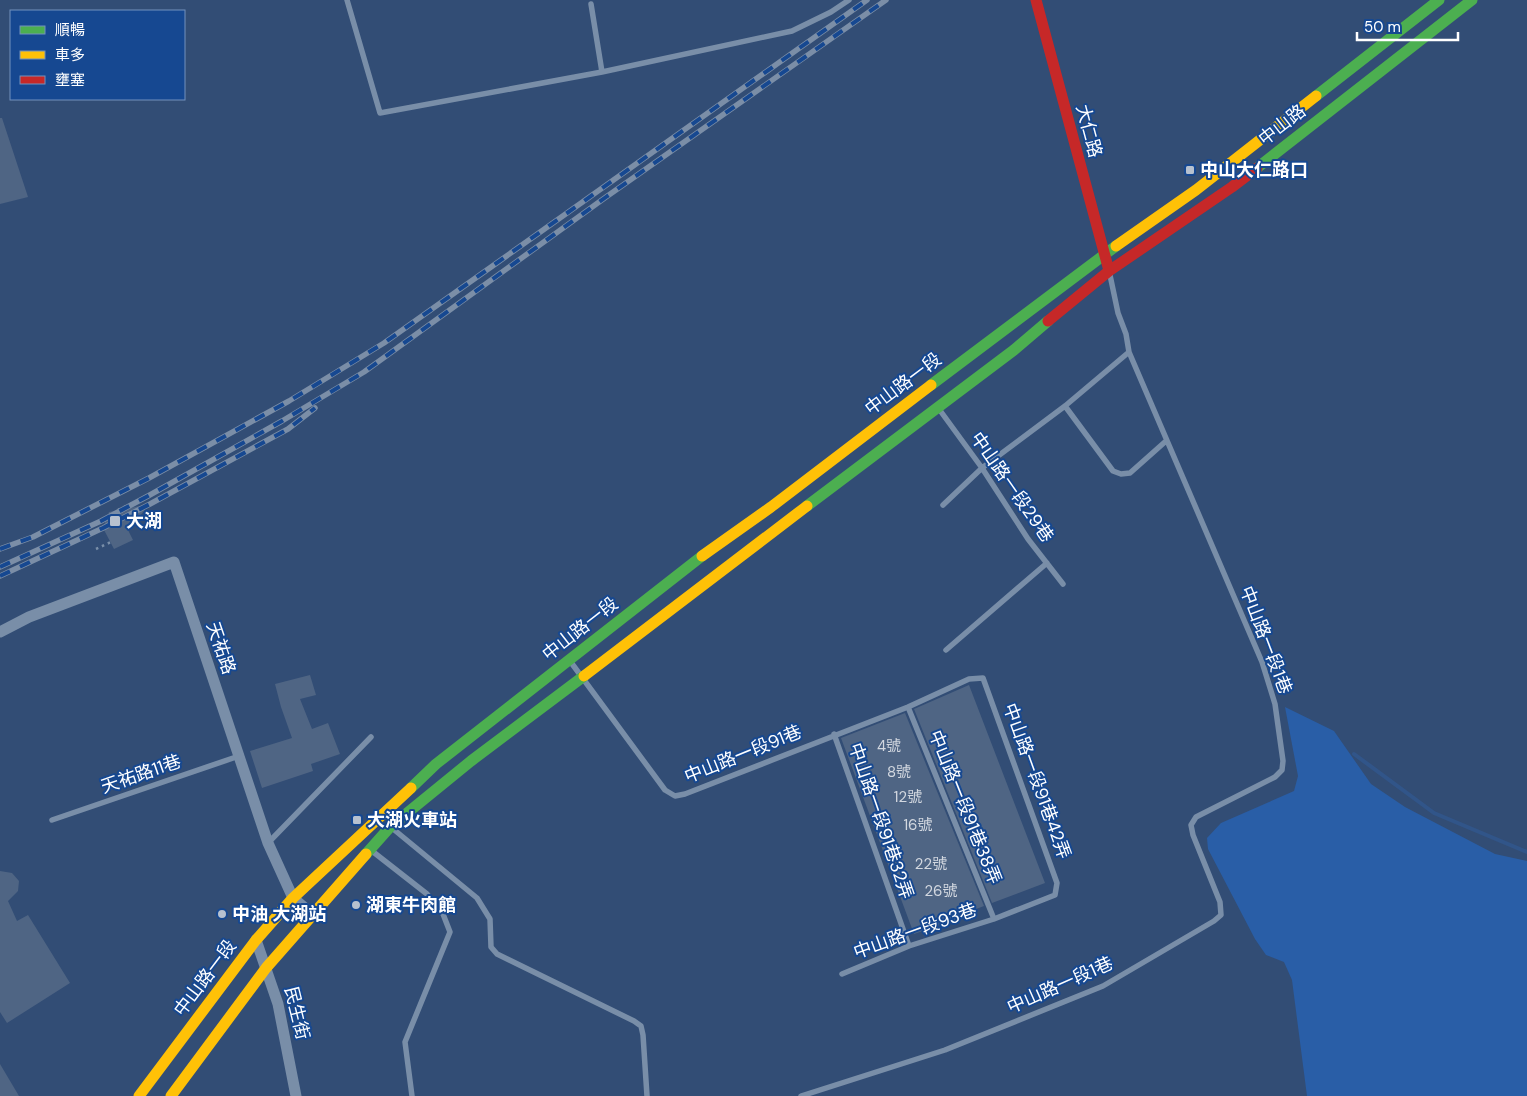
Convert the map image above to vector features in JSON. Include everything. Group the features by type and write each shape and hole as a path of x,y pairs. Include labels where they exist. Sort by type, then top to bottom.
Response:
{"main road":[{"name":"大仁路","path":"1036,0 1109,271"},
{"name":"中山路","path":"1104,254 1196,190 1439,0"},
{"name":"中山路","path":"1109,271 1232,187 1472,0"},
{"name":"中山路一段","path":"139,1096 256,940 293,898 436,764 702,556 771,507 1104,254"},
{"path":"171,1096 266,968 390,827 471,761 1014,350 1109,271"}],"street":[{"name":"天祐路","path":"0,632 29,617 174,562 268,843 293,898 312,914"},
{"name":"民生街","path":"256,940 278,1004 296,1096"}],"lane":[{"path":"347,0 380,113 602,72 792,31 831,12 849,0"},
{"path":"591,4 602,72"},
{"name":"中山路一段1巷","path":"801,1096 944,1050 1103,986 1214,921 1221,915 1220,902 1193,835 1191,825 1196,817 1275,777 1282,770 1283,761 1275,704 1262,662 1129,352 1109,271"},
{"path":"944,505 982,468 1064,406 1129,352"},
{"path":"1064,406 1113,471 1121,474 1130,472 1166,441"},
{"name":"中山路一段29巷","path":"937,407 982,468 1028,539 1063,584"},
{"path":"946,650 1047,563"},
{"name":"中山路一段91巷","path":"569,660 665,790 675,796 685,794 834,734 908,707 969,679 983,678"},
{"name":"中山路一段91巷42弄","path":"983,678 1057,883 1055,895"},
{"name":"中山路一段91巷38弄","path":"908,707 994,919"},
{"name":"中山路一段91巷32弄","path":"834,734 909,946"},
{"path":"268,843 372,737"},
{"name":"天祐路11巷","path":"52,820 239,756"},
{"path":"390,827 477,898 490,918 491,947 497,954 641,1026 647,1096"},
{"path":"370,850 427,894 443,914 450,932 404,1042 412,1096"},
{"name":"中山路一段93巷","path":"842,974 909,946 994,919 1055,895"}],"path":[{"path":"118,510 135,502"},
{"path":"96,549 111,542"}],"shaded area":[{"path":"1285,707 1334,731 1371,784 1405,807 1495,854 1527,861 1527,1096 1307,1096 1292,980 1284,962 1266,955 1255,939 1208,849 1207,838 1221,823 1294,791 1298,776"}],"building":[{"path":"0,118 2,118 28,197 0,204"},
{"path":"150,504 128,530 133,540 114,549 103,528 109,512"},
{"path":"310,675 316,695 300,699 312,729 328,723 340,754 311,764 313,771 262,788 250,751 292,738 275,684"},
{"path":"969,685 1045,883 992,903 914,709"},
{"path":"905,713 984,906 971,911 972,914 914,934 841,738"},
{"path":"0,871 12,873 19,881 18,891 8,901 17,921 28,915 70,983 7,1023 0,1012"},
{"path":"0,1064 19,1096 0,1096"}],"waterway":[{"path":"1354,754 1434,813 1527,852"}],"railway":[{"path":"0,549 33,537 149,478 289,401 384,343 867,0"},
{"path":"0,567 101,521 148,496 282,421 364,372 606,197 886,0"},
{"path":"0,576 150,504 288,429 315,408"}],"traffic: fast":[{"path":"1316,96 1439,0"},
{"path":"1257,168 1472,0"},
{"path":"931,385 1116,246"},
{"path":"807,506 1014,350 1048,321"},
{"path":"411,788 436,764 702,556"},
{"path":"366,854 390,827 471,761 584,676"}],"traffic: slow":[{"path":"1116,246 1196,190 1316,96"},
{"path":"702,556 771,507 931,385"},
{"path":"584,676 807,506"},
{"path":"139,1096 256,940 293,898 411,788"},
{"path":"171,1096 266,968 366,854"}],"traffic: jam":[{"path":"1036,0 1108,267"},
{"path":"1048,321 1109,271 1257,168"}],"place":[{"name":"中山大仁路口","path":"1190,170"},
{"name":"大湖","path":"115,521"},
{"name":"大湖火車站","path":"357,820"},
{"name":"湖東牛肉館","path":"356,905"},
{"name":"中油 大湖站","path":"222,914"}]}
